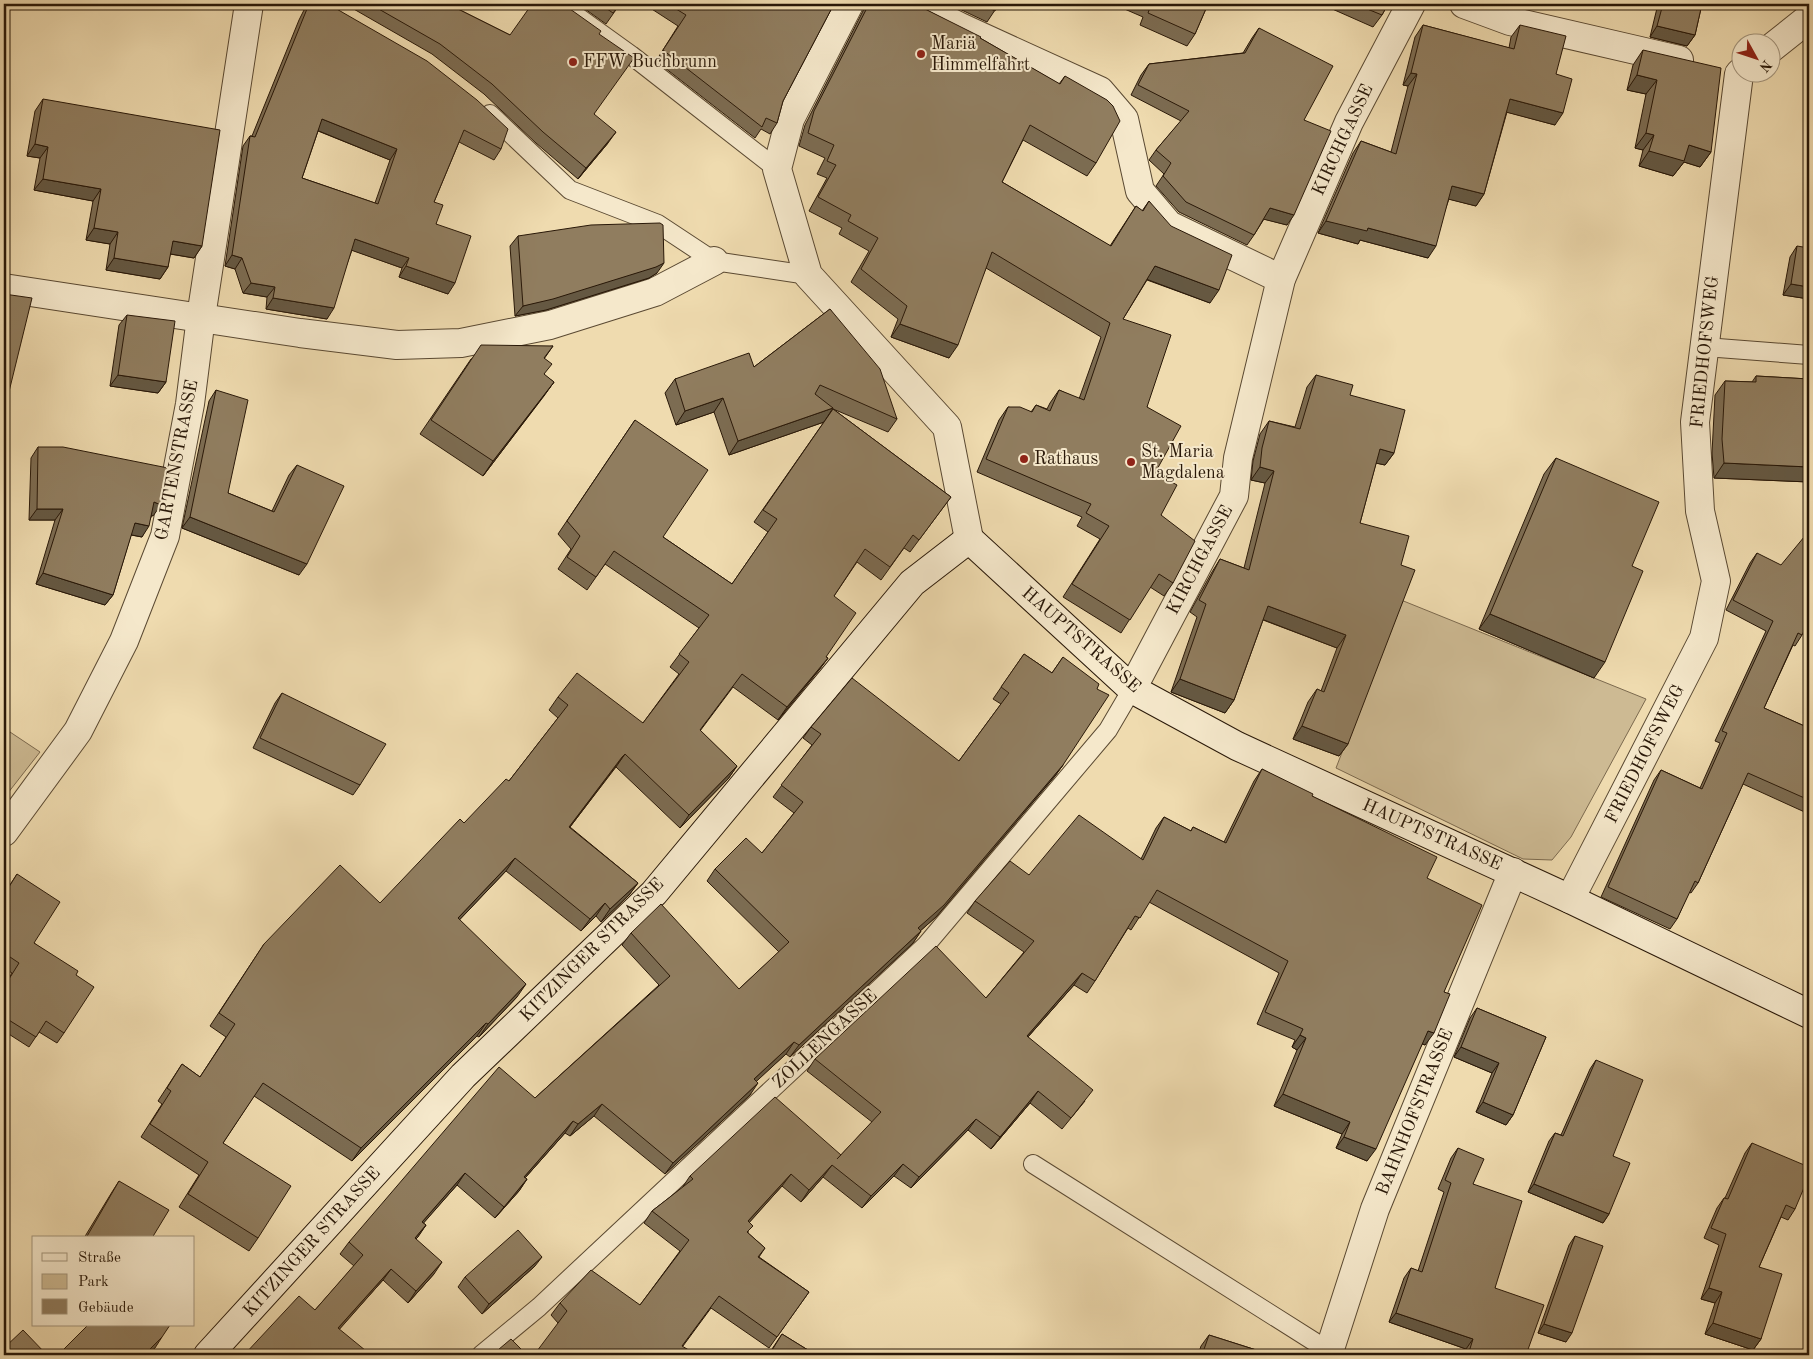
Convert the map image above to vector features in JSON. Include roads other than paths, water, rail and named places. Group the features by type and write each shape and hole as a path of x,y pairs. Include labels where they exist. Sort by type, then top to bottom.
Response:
{"street":[{"name":"GARTENSTRASSE","path":"4,832 78,731 124,641 166,526 190,404 201,317 249,4"},
{"path":"849,4 790,119 778,169 808,275 947,427 969,539"},
{"path":"914,4 1100,91 1124,119 1140,191 1169,225 1281,279"},
{"name":"KIRCHGASSE","path":"1132,689 1234,496 1238,458 1281,279 1349,122 1411,4"},
{"path":"1464,4 1510,21 1730,71"},
{"path":"1780,41 1809,18"},
{"name":"FRIEDHOFSWEG","path":"1570,899 1704,638 1716,581 1700,511 1695,422 1739,82"},
{"path":"4,288 300,333 397,345 461,343 550,325 655,292 714,261"},
{"name":"HAUPTSTRASSE","path":"969,539 1132,689 1237,746 1513,872 1809,1014"},
{"name":"KITZINGER STRASSE","path":"208,1355 463,1076 654,893 912,583 969,539"},
{"name":"BAHNHOFSTRASSE","path":"1328,1353 1375,1209 1513,872"}],"lane":[{"path":"560,4 631,54 778,169"},
{"path":"477,102 570,190 658,224 714,261 808,275"},
{"path":"1705,347 1809,355"},
{"name":"ZOLLENGASSE","path":"480,1355 546,1300 926,945 1108,730 1132,689"},
{"path":"1034,1164 1328,1353"}],"place":[{"name":"Mariä Himmelfahrt","path":"921,54"},
{"name":"FFW Buchbrunn","path":"573,62"},
{"name":"Rathaus","path":"1024,459"},
{"name":"St. Maria Magdalena","path":"1131,462"}]}
